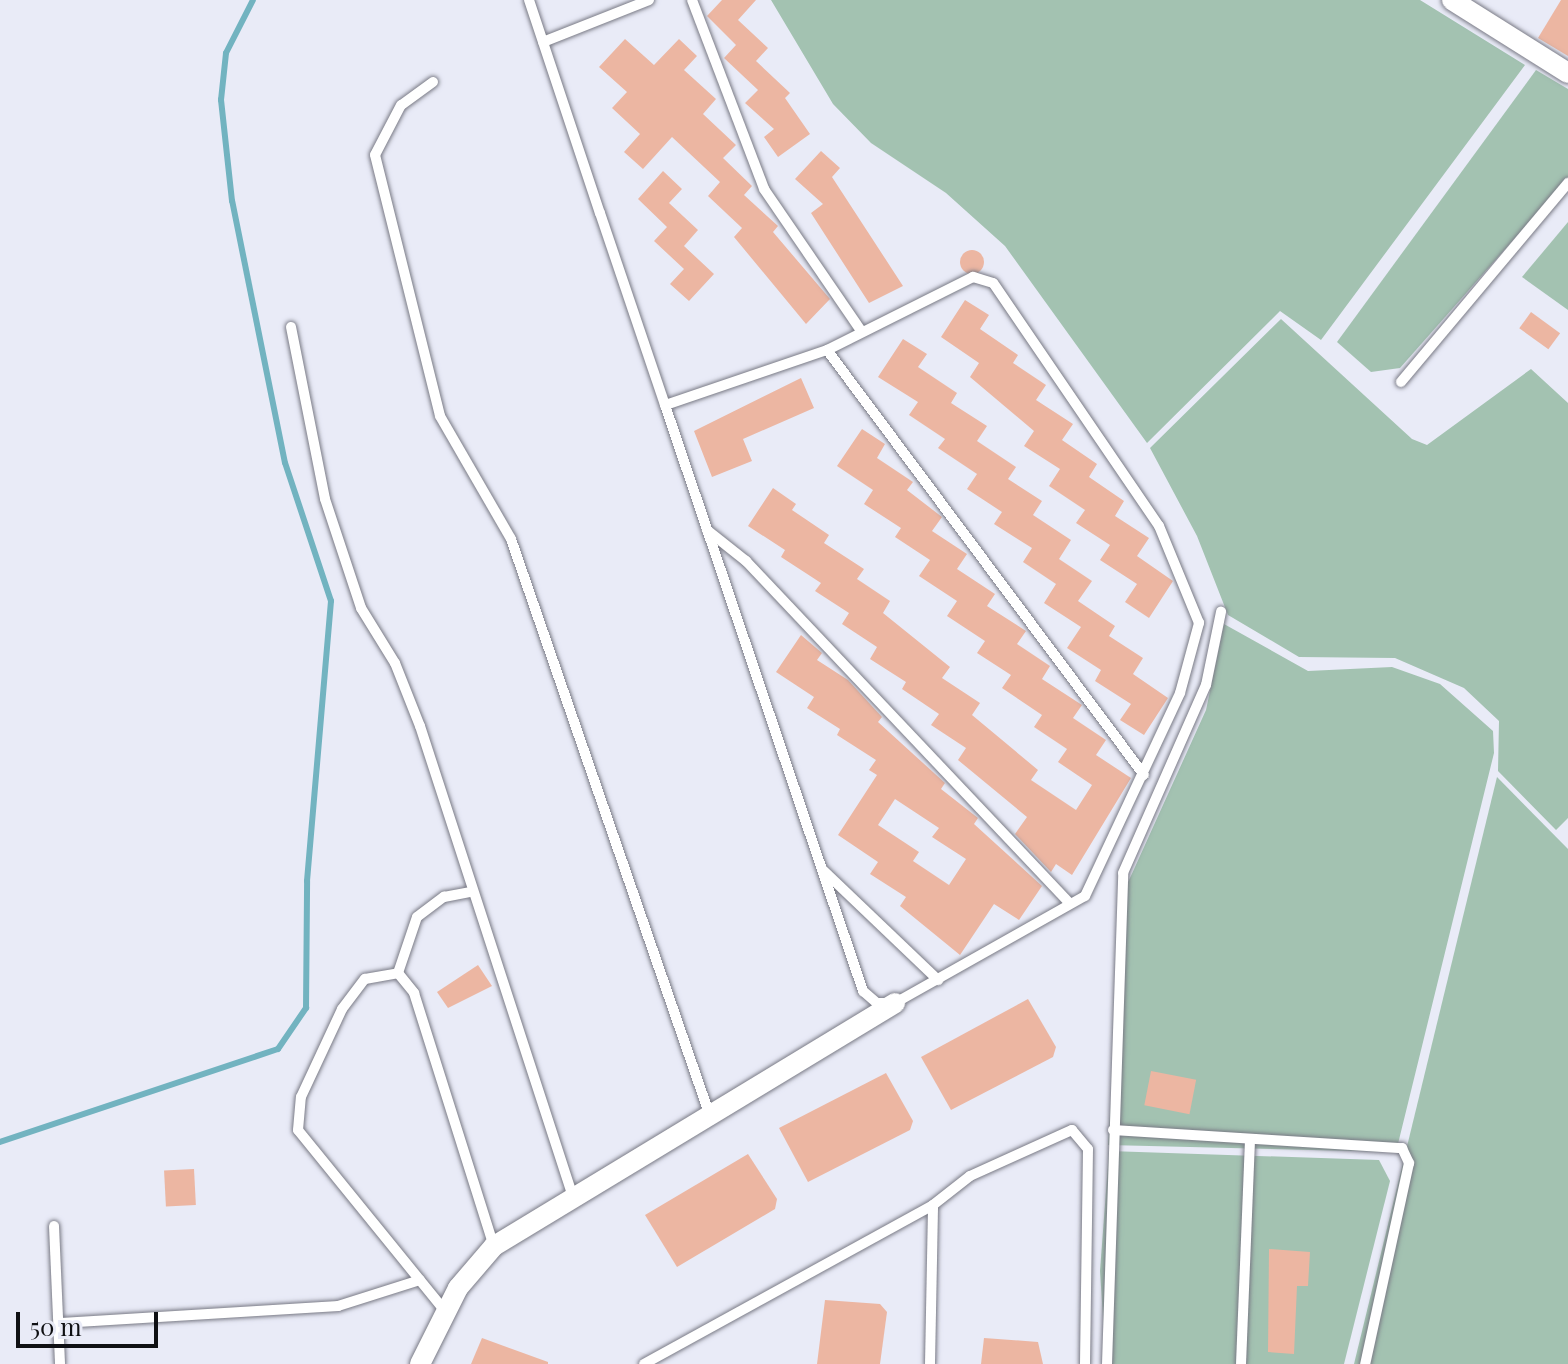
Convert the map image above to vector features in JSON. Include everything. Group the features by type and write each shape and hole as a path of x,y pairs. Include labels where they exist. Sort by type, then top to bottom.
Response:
{"street":[{"path":"1452,0 1568,73"},
{"path":"420,1364 445,1311 494,1246 572,1193 895,1003"}],"lane":[{"path":"529,0 543,42 707,530 821,869 863,991 877,1003 895,1003 1069,903 1100,877 1192,662 1199,623 1150,513 993,283 973,277 827,350 665,405"},
{"path":"543,42 649,0"},
{"path":"692,0 764,189 862,332"},
{"path":"433,82 401,105 375,155 440,416 511,539 709,1113"},
{"path":"1401,382 1568,183"},
{"path":"291,327 325,499 361,608 395,663 420,726 470,892 572,1193"},
{"path":"827,350 1144,775"},
{"path":"707,530 746,561 1069,903"},
{"path":"1107,1364 1123,873 1206,685 1221,612"},
{"path":"821,869 938,980"},
{"path":"398,973 417,917 444,897 470,892"},
{"path":"398,973 414,993 494,1246"},
{"path":"398,973 365,979 342,1009 301,1097 298,1130 445,1311"},
{"path":"1113,1130 1402,1148 1409,1163 1365,1364"},
{"path":"644,1364 933,1205 970,1176 1061,1131 1079,1134 1088,1149 1085,1364"},
{"path":"1241,1364 1250,1140"},
{"path":"930,1364 933,1205"},
{"path":"54,1226 61,1323 60,1364"},
{"path":"61,1323 338,1306 420,1280"}],"green space":[{"path":"771,0 1420,0 1525,65 1321,340 1280,311 1147,443 1005,246 946,193 871,143 833,104"},
{"path":"1536,70 1568,89 1568,178 1400,368 1371,372 1337,342"},
{"path":"1568,222 1568,310 1522,277"},
{"path":"1281,319 1412,439 1427,445 1531,369 1568,403 1568,818 1556,830 1498,771 1499,721 1464,688 1395,658 1299,657 1228,615 1197,536 1150,448"},
{"path":"1224,624 1308,671 1392,667 1440,684 1493,731 1494,753 1396,1152 1108,1145 1125,889 1206,710"},
{"path":"1497,777 1568,849 1568,1364 1354,1364"},
{"path":"1109,1151 1379,1160 1390,1181 1344,1364 1106,1364 1100,1271"}],"building":[{"path":"722,0 756,0 738,20 768,48 756,61 790,93 785,98 810,134 778,157 764,137 774,129 745,103 758,90 724,58 736,45 707,16"},
{"path":"1561,0 1568,0 1568,56 1538,38"},
{"path":"625,39 654,65 679,39 697,56 684,70 716,99 703,114 736,145 723,158 752,186 744,195 778,226 773,232 830,299 806,324 734,237 742,228 708,196 720,182 672,137 643,169 624,152 640,134 612,108 627,92 599,67"},
{"path":"821,151 840,168 832,177 903,286 869,303 811,213 823,204 795,179"},
{"path":"663,171 682,189 669,203 698,230 684,246 714,274 689,301 670,284 684,269 654,241 667,227 638,199"},
{"path":"972,250 983,257 984,262 977,273 972,274 961,267 960,262 967,251"},
{"path":"965,300 989,315 980,329 1018,355 1013,363 1046,385 1036,400 1073,424 1062,440 1097,464 1089,477 1124,501 1115,516 1149,538 1137,556 1173,581 1149,618 1125,602 1137,584 1100,560 1110,545 1076,523 1085,510 1049,486 1060,469 1024,446 1034,431 970,377 979,363 941,337"},
{"path":"1531,312 1560,333 1548,349 1519,328"},
{"path":"903,339 927,354 918,367 957,393 951,403 987,426 977,441 1016,467 1008,479 1042,501 1033,515 1071,540 1059,559 1092,581 1078,601 1115,626 1109,636 1143,658 1133,674 1168,698 1144,735 1120,720 1131,704 1095,681 1101,670 1067,648 1081,627 1044,603 1056,584 1023,562 1032,548 994,524 1002,512 967,489 977,474 938,448 945,439 909,415 918,402 878,377"},
{"path":"801,378 814,408 743,439 752,461 712,477 694,431"},
{"path":"862,429 885,444 877,458 913,482 907,490 942,517 932,531 967,554 957,569 995,594 987,606 1026,631 1017,644 1050,666 1042,679 1082,705 1073,718 1106,740 1096,755 1131,778 1072,875 1056,864 1051,872 1015,834 1027,817 958,760 966,748 931,725 939,714 902,689 906,682 870,659 877,647 842,624 849,613 815,591 821,583 781,557 785,550 748,526 773,488 796,504 792,510 829,535 824,543 864,569 857,579 890,601 883,613 950,667 942,678 980,703 972,715 1038,770 1031,780 1076,810 1092,785 1058,762 1067,749 1034,727 1042,715 1002,688 1011,675 977,653 985,641 947,616 957,601 919,576 930,560 895,537 901,528 864,504 873,490 837,466"},
{"path":"801,635 822,653 817,660 848,680 882,717 878,722 945,783 941,789 978,818 974,824 1042,886 1019,920 994,904 960,955 900,906 906,897 870,874 878,862 838,835 877,775 869,770 876,760 837,735 840,729 807,708 814,697 776,672","holes":["895,799 939,828 932,837 966,859 949,885 913,861 919,852 878,825"]},
{"path":"478,965 492,986 448,1008 437,992"},
{"path":"1028,999 1056,1047 1053,1057 951,1110 921,1057"},
{"path":"1151,1071 1196,1080 1189,1114 1144,1105"},
{"path":"886,1073 913,1121 910,1130 808,1182 779,1128"},
{"path":"748,1154 777,1199 775,1209 677,1267 645,1215"},
{"path":"194,1169 196,1205 166,1207 164,1171"},
{"path":"1269,1249 1310,1252 1308,1286 1297,1286 1294,1354 1268,1352"},
{"path":"825,1300 880,1304 887,1312 880,1364 817,1364"},
{"path":"482,1338 548,1362 548,1364 471,1364"},
{"path":"984,1338 1038,1342 1043,1364 981,1364"}],"waterway":[{"path":"0,1142 278,1049 306,1008 307,881 331,601 285,463 232,201 221,100 226,53 253,0"}]}
